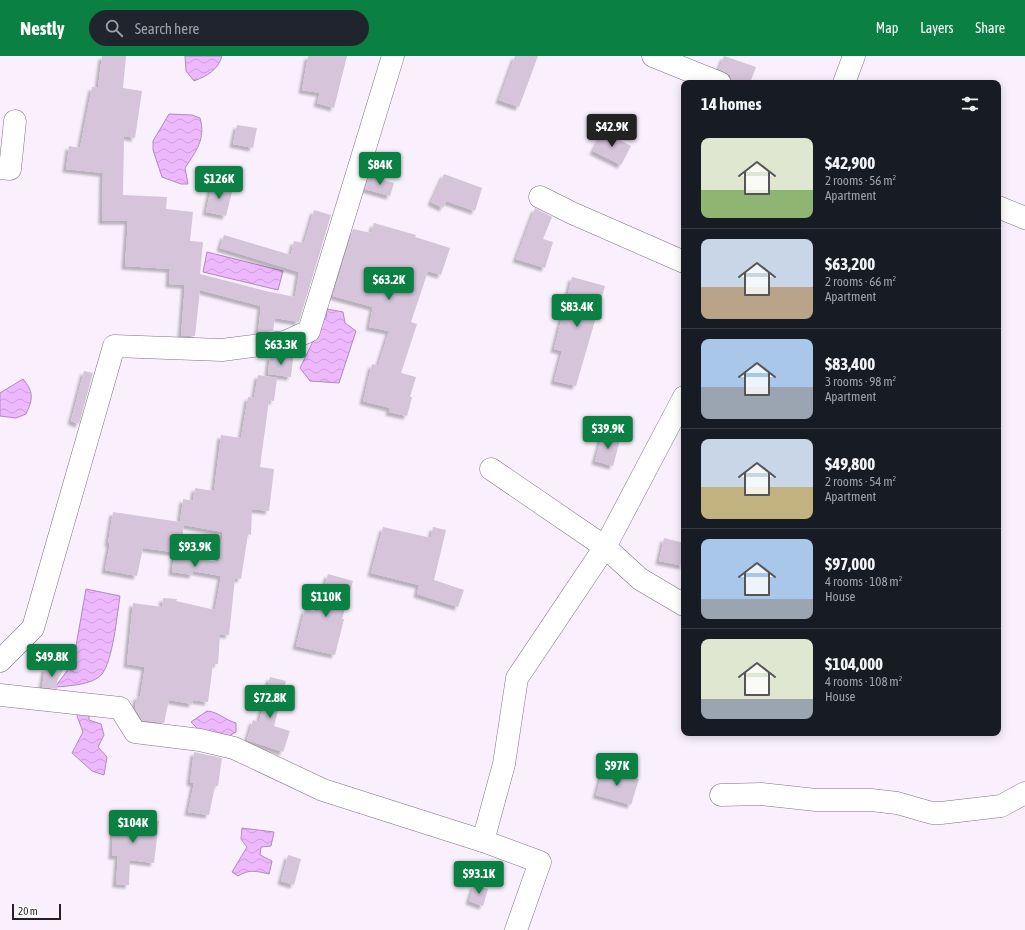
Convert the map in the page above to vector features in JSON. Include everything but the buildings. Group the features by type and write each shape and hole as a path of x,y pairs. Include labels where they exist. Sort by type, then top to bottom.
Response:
{"street":[{"path":"0,661 33,628 114,346 222,350 285,342 309,331 393,56"},
{"path":"653,56 713,80"},
{"path":"845,80 854,56"},
{"path":"0,168 10,169 16,121"},
{"path":"540,197 572,213 681,261"},
{"path":"1001,208 1025,218"},
{"path":"482,841 504,764 517,678 605,546 681,403"},
{"path":"491,470 605,546 640,580 681,603"},
{"path":"0,695 120,708 134,732 200,740 234,748 323,790 482,841 540,862 516,930"},
{"path":"721,795 761,794 816,800 871,800 897,804 932,813 941,813 1002,806 1025,793"}],"water":[{"path":"185,56 222,56 215,69 194,81 186,71"},
{"path":"169,114 192,115 200,118 202,125 201,139 185,168 188,184 181,184 162,177 153,150 153,141"},
{"path":"207,252 283,271 278,290 203,272"},
{"path":"327,309 343,312 345,323 356,331 339,383 310,381 300,368 316,335 318,317 326,318"},
{"path":"23,379 31,392 31,400 26,414 16,418 0,416 0,393"},
{"path":"86,589 120,596 109,659 102,674 93,681 55,687 73,663"},
{"path":"79,708 89,716 89,720 101,724 104,735 98,747 107,757 104,775 92,771 72,753 83,732 77,716"},
{"path":"207,711 215,713 236,723 236,732 225,738 198,729 191,722"},
{"path":"242,828 274,832 271,846 261,847 260,855 272,861 269,874 253,871 246,872 238,876 232,872 247,847 241,839"}]}
